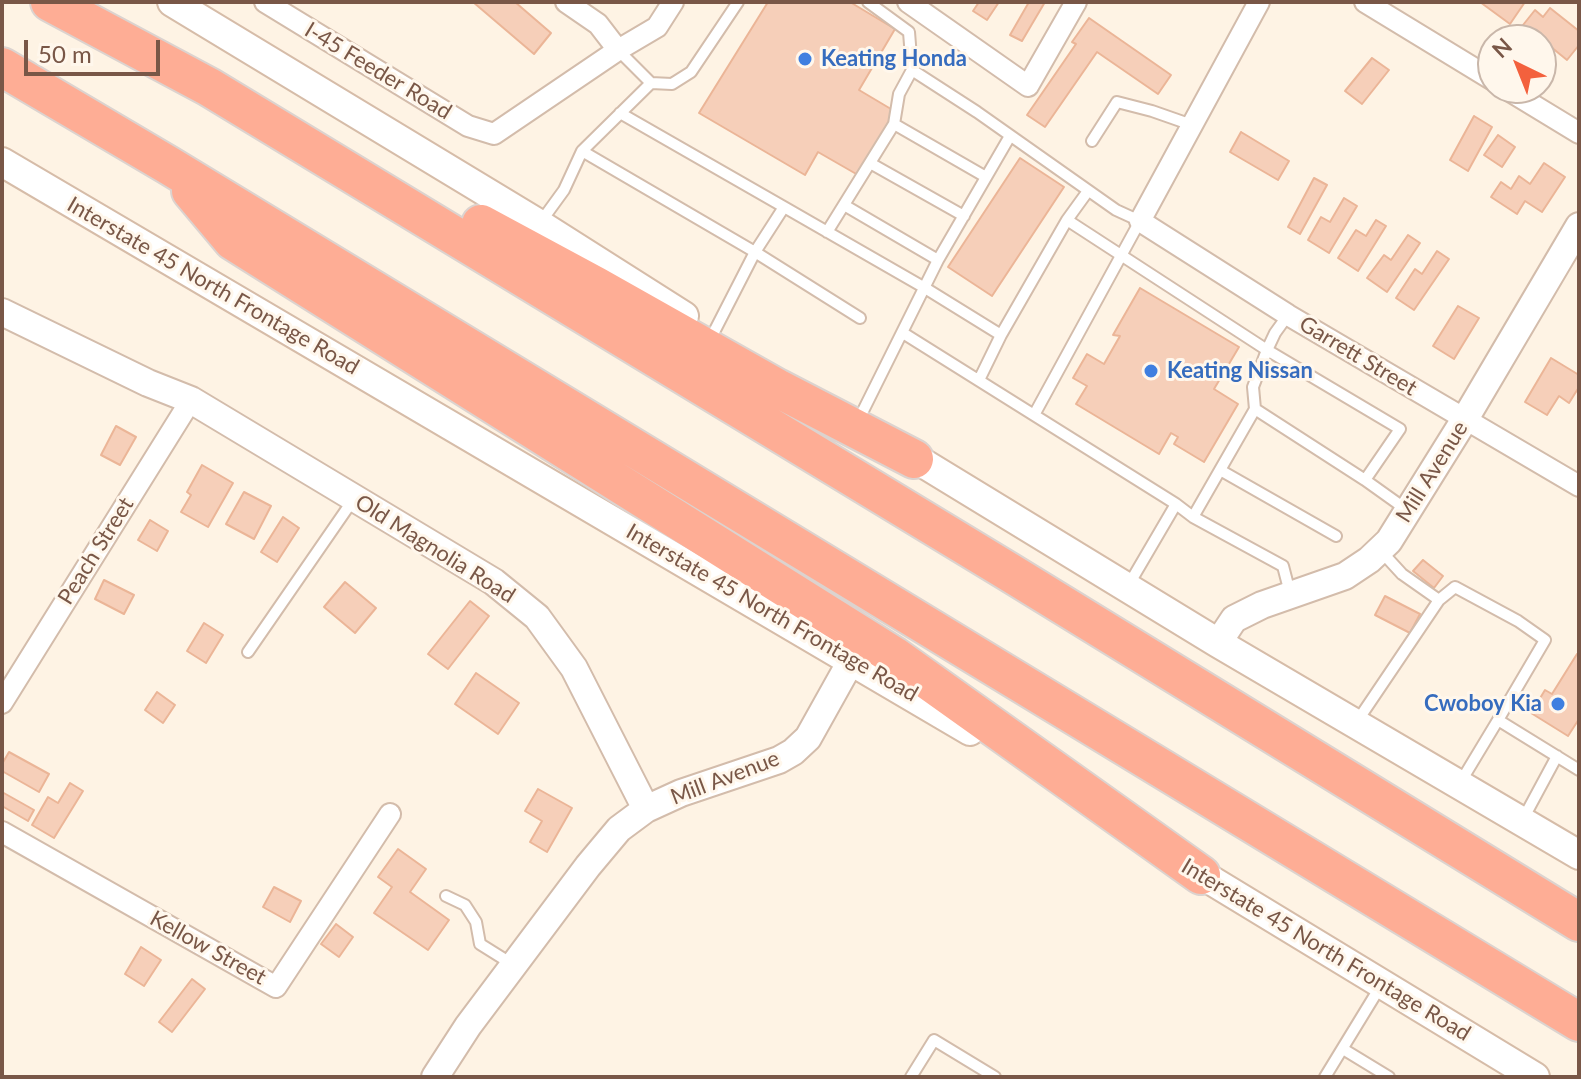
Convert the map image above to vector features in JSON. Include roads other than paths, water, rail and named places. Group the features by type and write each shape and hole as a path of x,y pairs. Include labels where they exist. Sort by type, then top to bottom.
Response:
{"highway":[{"path":"50,2 209,87 437,200 777,388 914,459"},
{"path":"2,67 1579,1022"},
{"path":"209,87 1579,922"},
{"path":"168,165 233,241 894,656 1201,875"}],"main road":[{"path":"172,2 539,224 858,421 914,459 1218,643 1579,855"},
{"name":"Interstate 45 North Frontage Road","path":"2,162 934,708 1527,1075"}],"street":[{"name":"I-45 Feeder Road","path":"265,2 468,126 494,134 618,50"},
{"path":"566,2 598,24 618,50 657,27 673,2"},
{"path":"908,2 1028,86 1076,2"},
{"path":"1140,221 1259,2"},
{"path":"1365,2 1477,70"},
{"path":"1531,104 1579,133"},
{"name":"Garrett Street","path":"1140,221 1288,315 1579,486"},
{"name":"Mill Avenue","path":"1218,643 1234,619 1262,605 1345,576 1369,560 1389,541 1579,226"},
{"name":"Old Magnolia Road","path":"2,312 148,383 191,400 494,582 537,617 574,668 646,809"},
{"name":"Peach Street","path":"2,703 191,400"},
{"name":"Mill Avenue","path":"646,809 793,752 808,738 851,661"},
{"path":"435,1077 468,1026 588,866 619,829 646,809"},
{"name":"Kellow Street","path":"2,832 276,987 390,814"}],"lane":[{"path":"618,50 651,83 672,84 691,72 738,2"},
{"path":"827,232 894,124 899,94 912,70 909,32 868,2"},
{"path":"912,70 1116,210 1140,221 1034,415"},
{"path":"539,224 564,190 582,151 651,83"},
{"path":"1092,141 1117,102 1192,125"},
{"path":"620,113 1001,335"},
{"path":"894,124 986,177"},
{"path":"858,421 938,260 1010,136"},
{"path":"582,151 755,252 860,318"},
{"path":"870,163 964,216"},
{"path":"979,380 1001,335 1067,220 1088,191"},
{"path":"844,205 938,260"},
{"path":"713,334 755,252 784,207"},
{"path":"1067,220 1267,350 1400,429 1365,480"},
{"path":"1193,517 1255,409 1253,387 1275,333 1288,315"},
{"path":"903,333 1193,517 1283,566 1291,596"},
{"path":"1255,409 1409,511"},
{"path":"1220,470 1336,536"},
{"path":"248,652 354,498"},
{"path":"1127,588 1176,504"},
{"path":"1379,550 1402,574 1439,600"},
{"path":"1355,724 1439,600 1455,587 1518,621 1545,640 1459,785"},
{"path":"1498,720 1579,770"},
{"path":"1522,821 1557,756"},
{"path":"446,896 465,905 476,922 480,944 514,965"},
{"path":"1325,1077 1381,985"},
{"path":"911,1077 934,1040 995,1077"},
{"path":"1343,1049 1389,1077"}],"place":[{"name":"Keating Honda","path":"805,59"},
{"name":"Keating Nissan","path":"1151,371"},
{"name":"Cwoboy Kia","path":"1558,704"}]}
